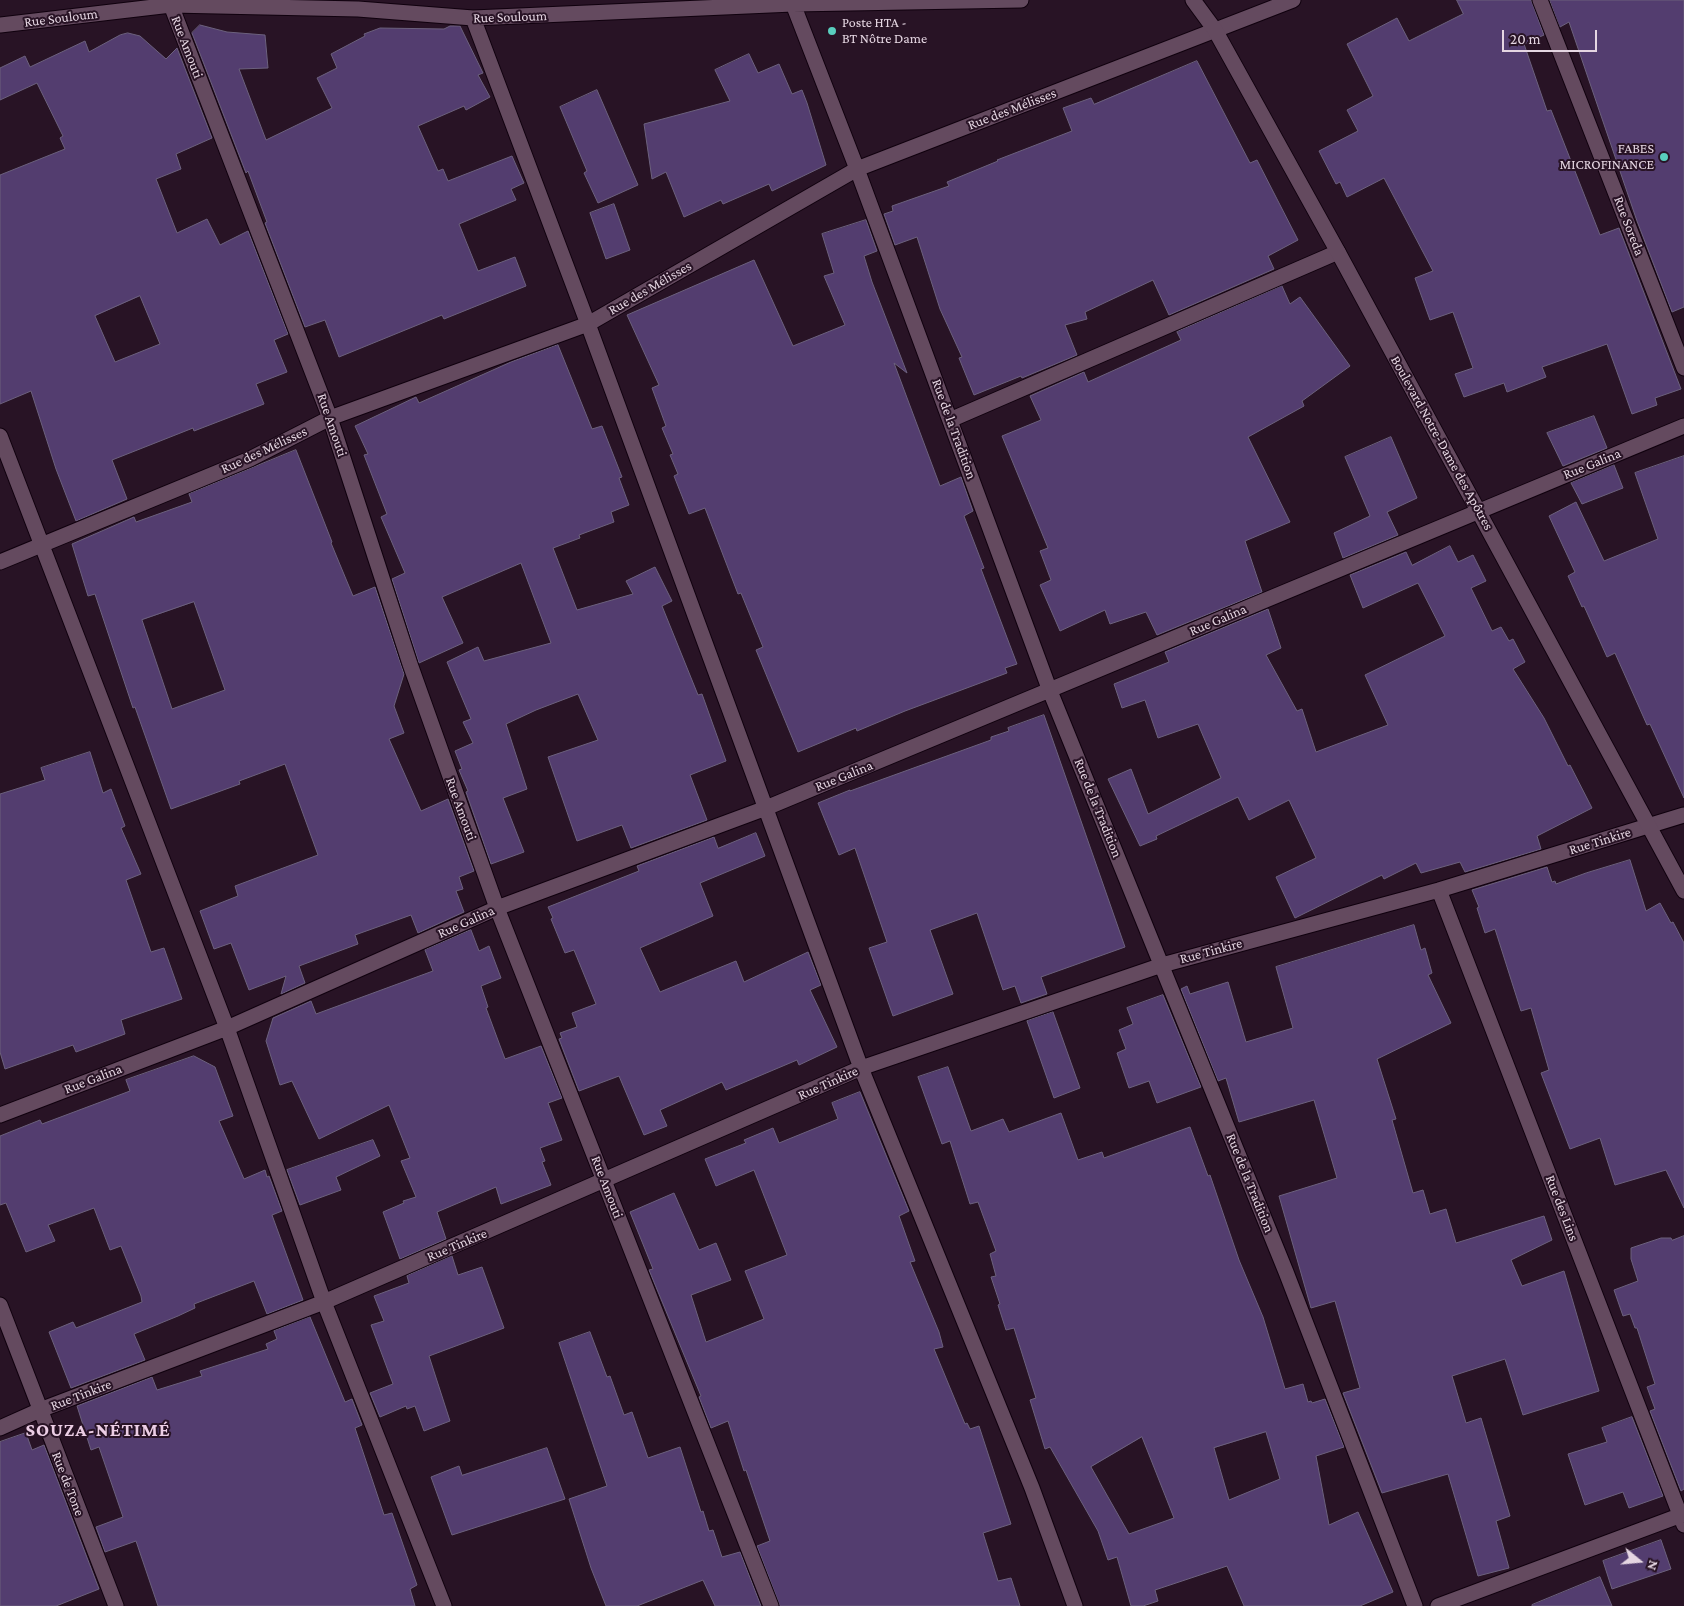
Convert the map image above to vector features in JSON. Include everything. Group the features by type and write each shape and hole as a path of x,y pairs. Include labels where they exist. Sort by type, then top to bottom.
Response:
{"street":[{"name":"Rue Souloum","path":"0,25 171,5 355,4 473,18 642,6 1021,0"},
{"name":"Boulevard Notre-Dame des Apôtres","path":"1194,0 1215,30 1338,252 1684,891"},
{"name":"Rue des Mélisses","path":"0,562 250,459 330,418 588,324 857,169 1293,0"},
{"name":"Rue Soreda","path":"1540,0 1684,368"},
{"name":"Rue de la Tradition","path":"793,4 857,169 1050,691 1286,1272 1415,1606"},
{"name":"Rue Amouti","path":"171,5 330,418 410,664 497,908 771,1606"},
{"path":"473,18 588,324 862,1068 1032,1488 1076,1606"},
{"path":"950,420 1338,252"},
{"name":"Rue Galina","path":"0,1115 227,1028 497,908 766,808 1050,691 1478,510 1684,426"},
{"path":"0,436 227,1028 324,1302 444,1606"},
{"name":"Rue Tinkire","path":"0,1428 40,1410 324,1302 862,1068 1162,965 1439,890 1684,815"},
{"name":"Rue des Lins","path":"1439,890 1683,1518"},
{"name":"Rue de Tone","path":"0,1305 116,1606"},
{"path":"1438,1606 1683,1518"}],"building":[{"path":"1457,0 1531,0 1544,35 1524,44 1547,111 1551,110 1600,235 1619,228 1681,389 1655,398 1657,405 1632,414 1607,344 1542,367 1546,377 1507,392 1504,383 1464,397 1455,374 1473,368 1453,312 1430,320 1415,278 1433,271 1384,178 1347,197 1340,182 1336,184 1319,151 1358,131 1347,110 1373,96 1347,44 1397,18 1409,41 1463,14"},
{"path":"1550,0 1684,0 1684,307 1672,312 1637,221 1569,22 1560,27"},
{"path":"200,25 227,32 265,35 268,68 239,69 266,140 332,108 317,78 337,68 331,54 365,36 364,34 380,28 444,29 450,26 460,26 483,73 478,75 490,97 466,110 464,106 418,126 438,171 443,169 448,181 512,156 524,183 511,189 516,200 459,224 478,271 515,257 526,286 444,319 442,315 339,357 325,320 305,327 265,223 267,222 248,171 246,173 192,33"},
{"path":"128,33 140,36 166,59 177,48 212,138 176,154 181,169 156,179 177,233 207,219 220,245 248,231 288,334 274,340 287,372 256,384 264,404 194,431 193,428 112,460 127,499 76,521 56,469 31,391 0,404 0,175 65,149 60,138 63,136 37,83 0,100 0,68 25,56 30,67 85,41 89,52 120,35","holes":["140,296 160,344 115,362 95,316"]},
{"path":"749,54 758,73 779,64 792,94 802,90 826,165 772,191 769,184 723,204 721,200 684,217 666,172 652,179 644,124 730,101 715,70"},
{"path":"1197,61 1250,163 1257,160 1298,240 1268,256 1274,269 1169,315 1153,280 1085,312 1087,319 1065,325 1077,355 1022,378 1021,376 974,395 959,358 962,357 940,309 917,237 895,245 884,214 893,211 892,206 949,186 947,182 1072,131 1063,108 1091,98 1094,104"},
{"path":"597,90 638,185 598,203 584,173 587,171 560,107"},
{"path":"614,204 630,250 606,259 590,213"},
{"path":"866,220 877,251 864,256 907,373 894,363 940,486 961,477 973,511 964,516 984,568 981,569 1017,664 1005,668 1007,673 857,731 856,728 798,752 756,650 763,647 741,593 738,594 705,508 689,514 674,476 678,474 670,455 673,454 662,428 666,426 652,388 659,385 627,315 754,260 793,346 845,325 824,276 834,273 822,234"},
{"path":"1282,286 1290,304 1300,297 1350,366 1302,401 1304,406 1248,437 1290,522 1245,541 1262,592 1157,635 1146,612 1110,624 1105,610 1060,631 1040,585 1051,580 1040,551 1048,548 1002,436 1041,420 1030,396 1084,372 1088,382 1181,340 1177,332"},
{"path":"558,345 592,429 602,426 622,477 619,478 629,505 611,512 614,522 579,535 580,538 553,548 577,610 633,594 626,581 655,567 672,601 662,606 698,695 702,694 726,761 690,775 707,820 631,848 622,825 577,841 548,757 598,740 578,694 536,710 506,724 527,789 503,798 524,852 491,864 466,792 468,791 459,770 462,769 455,751 473,743 463,722 471,719 447,662 478,647 484,661 551,643 521,563 442,597 463,643 419,663 392,579 405,573 381,517 387,514 364,455 368,454 355,426 416,397 419,403 511,362"},
{"path":"1594,416 1607,448 1563,466 1547,433"},
{"path":"1391,437 1417,498 1387,512 1398,535 1343,558 1334,533 1370,516 1345,457"},
{"path":"296,450 353,596 375,587 404,674 394,706 404,733 389,739 421,811 448,799 474,871 459,877 463,889 456,891 464,912 418,933 411,915 355,935 358,944 299,966 305,983 281,994 286,976 249,990 231,943 214,949 200,911 238,896 235,886 318,855 285,764 239,781 240,784 171,809 135,707 133,708 95,594 88,596 72,544 134,517 136,522 192,502 189,494","holes":["194,602 225,690 172,709 142,620"]},
{"path":"1684,456 1684,798 1650,724 1647,725 1615,653 1607,657 1584,606 1582,607 1568,576 1575,572 1549,516 1576,502 1604,561 1658,539 1635,473"},
{"path":"1614,465 1623,488 1582,504 1571,483"},
{"path":"1450,546 1458,562 1473,555 1486,581 1471,588 1492,631 1501,627 1509,641 1513,639 1525,662 1513,669 1544,718 1592,808 1537,836 1541,849 1465,872 1460,862 1421,873 1416,863 1384,879 1382,875 1295,918 1276,877 1316,858 1289,800 1249,820 1238,797 1156,836 1157,839 1140,846 1108,779 1131,769 1148,814 1221,778 1198,724 1158,738 1145,700 1122,708 1114,684 1169,662 1165,652 1268,609 1281,648 1266,655 1297,711 1302,709 1316,752 1388,725 1365,675 1445,636 1418,583 1363,608 1350,575 1406,552 1412,565"},
{"path":"1044,715 1125,947 1041,977 1047,994 1021,1003 1015,986 1003,990 977,913 930,930 953,994 893,1016 869,948 887,942 855,848 839,855 818,803 991,740 991,737 1009,731 1008,728"},
{"path":"90,752 103,793 111,789 125,826 121,828 141,874 126,880 151,952 164,948 182,999 121,1020 125,1034 76,1052 73,1045 5,1069 0,1052 0,794 45,780 41,768"},
{"path":"756,833 765,856 700,883 713,916 640,948 660,992 736,961 744,982 808,952 821,985 810,990 837,1047 799,1065 797,1060 726,1090 722,1082 660,1110 667,1126 644,1135 619,1076 579,1091 559,1039 562,1038 560,1033 577,1027 572,1013 596,1004 574,950 565,953 548,907 639,871 637,866 714,837 718,848"},
{"path":"1630,860 1646,911 1660,903 1684,943 1684,1208 1666,1170 1615,1185 1600,1138 1570,1149 1541,1073 1549,1070 1531,1008 1521,1011 1495,929 1485,933 1477,908 1479,907 1472,890 1547,867 1552,882 1555,881 1556,884"},
{"path":"1414,925 1421,950 1425,948 1432,973 1428,975 1451,1023 1377,1059 1396,1119 1392,1120 1413,1193 1423,1190 1430,1214 1446,1209 1456,1243 1544,1216 1552,1240 1511,1260 1522,1286 1564,1271 1599,1391 1523,1415 1505,1359 1452,1376 1466,1423 1481,1418 1510,1516 1496,1521 1509,1568 1478,1576 1448,1474 1382,1493 1343,1393 1360,1388 1335,1301 1311,1308 1279,1196 1337,1178 1314,1100 1239,1122 1226,1078 1218,1081 1181,989 1187,986 1190,994 1228,982 1246,1042 1293,1028 1276,967"},
{"path":"471,930 479,951 489,946 501,978 481,986 488,1007 486,1008 505,1059 541,1046 562,1098 548,1103 562,1140 540,1148 545,1161 542,1162 551,1185 501,1204 496,1187 437,1212 446,1239 400,1259 383,1212 404,1203 403,1201 416,1197 401,1161 410,1158 389,1105 319,1139 292,1081 280,1085 266,1041 273,1018 311,1001 316,1014 433,971 425,950"},
{"path":"1163,995 1201,1087 1157,1103 1149,1081 1129,1088 1117,1053 1126,1049 1119,1030 1133,1024 1127,1008"},
{"path":"1053,1012 1080,1088 1054,1098 1027,1021"},
{"path":"194,1056 215,1067 233,1116 219,1121 244,1179 265,1170 267,1177 269,1176 282,1211 272,1215 303,1300 267,1314 254,1281 194,1304 195,1308 134,1334 145,1360 71,1388 49,1332 73,1322 76,1328 142,1302 141,1296 121,1246 110,1250 94,1208 48,1225 55,1241 26,1252 6,1203 0,1205 0,1136 40,1120 42,1124 130,1091 126,1080"},
{"path":"948,1067 971,1131 1003,1119 1009,1132 1061,1113 1078,1160 1102,1152 1104,1158 1190,1127 1208,1176 1210,1175 1239,1260 1263,1317 1285,1389 1303,1384 1308,1402 1311,1401 1312,1403 1325,1399 1344,1447 1316,1456 1329,1525 1358,1512 1393,1592 1360,1606 1244,1606 1227,1566 1155,1590 1158,1601 1143,1606 1131,1606 1117,1557 1108,1560 1098,1531 1050,1447 1045,1449 1030,1400 1036,1398 1014,1328 1006,1330 991,1277 996,1276 990,1254 996,1251 978,1202 970,1204 950,1141 942,1144 918,1077","holes":["1266,1432 1280,1479 1229,1500 1214,1448","1142,1437 1174,1518 1129,1534 1091,1467"]},
{"path":"860,1092 909,1211 899,1216 915,1261 910,1262 939,1332 943,1347 934,1349 965,1424 967,1423 970,1429 979,1426 1011,1524 983,1533 998,1581 1011,1578 1020,1606 780,1606 757,1546 770,1541 728,1421 711,1428 699,1397 701,1396 649,1270 653,1269 630,1212 674,1193 699,1250 716,1243 731,1280 691,1295 706,1342 764,1319 745,1271 787,1255 754,1170 716,1186 705,1159 746,1143 744,1140 773,1128 779,1143 838,1119 832,1103"},
{"path":"373,1140 380,1156 336,1177 341,1190 300,1205 287,1170"},
{"path":"1684,1236 1684,1489 1681,1491 1650,1411 1655,1409 1647,1387 1655,1384 1637,1328 1635,1328 1630,1314 1623,1316 1614,1290 1638,1281 1631,1259 1631,1248 1661,1238 1671,1238 1672,1240"},
{"path":"452,1256 458,1275 482,1267 504,1328 429,1356 450,1421 424,1431 415,1406 407,1409 406,1406 380,1417 370,1393 393,1384 371,1325 384,1321 374,1296 409,1283 407,1276"},
{"path":"310,1317 345,1402 352,1399 362,1425 355,1428 384,1515 392,1513 417,1585 410,1589 415,1606 158,1606 136,1541 105,1552 96,1527 123,1517 99,1447 91,1450 77,1406 152,1377 157,1390 202,1376 200,1371 268,1349 266,1344 277,1339 274,1331"},
{"path":"590,1332 607,1377 610,1376 624,1415 632,1412 648,1458 680,1447 701,1512 703,1511 709,1531 713,1530 722,1557 740,1552 761,1606 715,1606 703,1580 637,1606 606,1606 591,1568 569,1499 607,1486 559,1343"},
{"path":"1632,1417 1663,1496 1629,1508 1623,1492 1585,1505 1568,1454 1607,1442 1602,1428"},
{"path":"26,1433 32,1450 44,1445 99,1589 56,1606 0,1606 0,1442"},
{"path":"547,1448 565,1499 452,1535 431,1477 459,1466 462,1475"},
{"path":"1661,1540 1671,1569 1612,1589 1603,1561"},
{"path":"1600,1577 1612,1606 1532,1606 1532,1605"}],"place":[{"name":"Poste HTA - BT Nôtre Dame","path":"832,31"},
{"name":"FABES MICROFINANCE","path":"1664,157"}],"district":[{"name":"SOUZA-NÉTIMÉ","path":"98,1430"}]}
